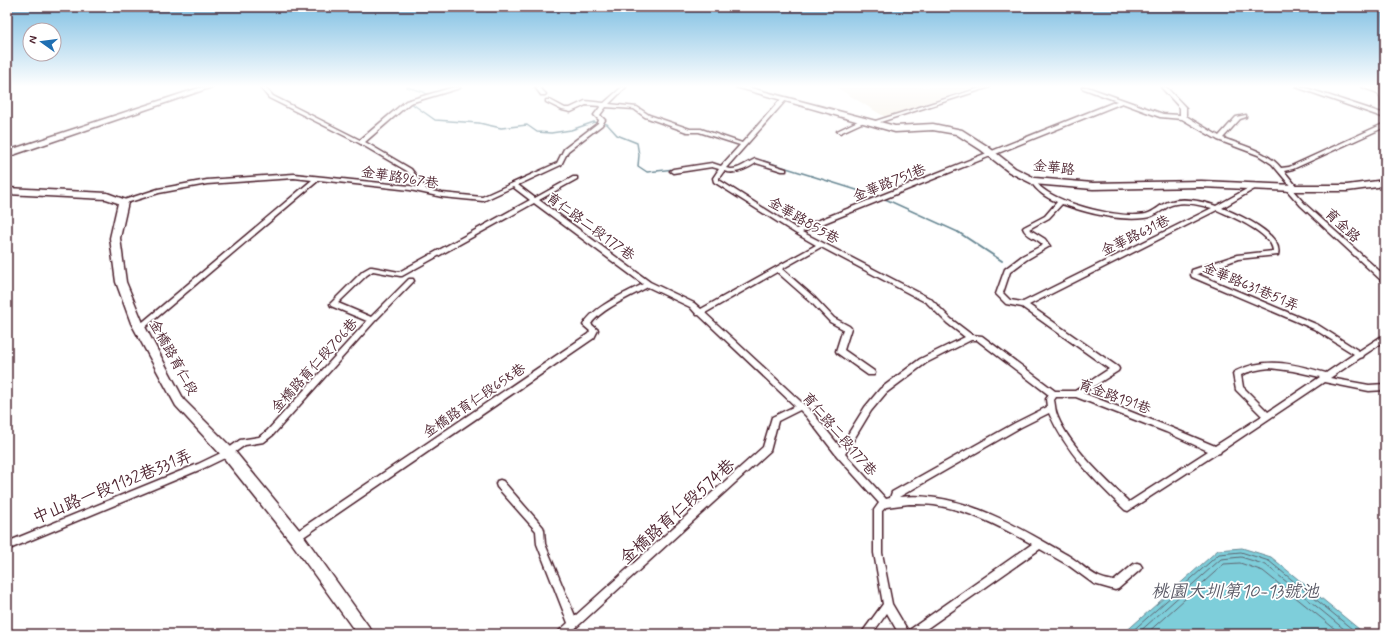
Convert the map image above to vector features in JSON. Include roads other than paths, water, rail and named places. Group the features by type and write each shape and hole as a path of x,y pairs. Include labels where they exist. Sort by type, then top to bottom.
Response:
{"street":[{"path":"7,154 117,117"},
{"path":"311,117 361,142 409,170 424,190"},
{"path":"361,142 390,117"},
{"name":"金華路967巷","path":"123,202 158,192 207,182 294,176 424,190 442,195 483,199 558,164 566,150 600,124 602,120 599,117"},
{"path":"650,117 689,131 699,130 744,145"},
{"path":"723,168 768,117"},
{"name":"金華路","path":"849,117 901,129 933,127 959,132 1012,170 1033,181 1092,186 1201,184 1347,188 1385,183"},
{"path":"840,131 885,117"},
{"name":"金華路751巷","path":"797,232 1083,117"},
{"name":"育金路","path":"1183,117 1220,139 1260,154 1281,170 1303,205 1385,280"},
{"path":"1220,139 1238,118 1241,117"},
{"path":"1281,170 1291,168 1385,125"},
{"path":"673,171 712,165 728,171 746,168 755,161 784,170"},
{"name":"金華路855巷","path":"723,168 716,178 716,181 820,245 929,301 949,321 970,337 979,338 1054,394"},
{"path":"140,328 318,178"},
{"path":"372,320 333,304 365,273 372,269 400,274 575,178"},
{"path":"1033,181 1047,195 1061,202 1093,212 1124,217 1147,216 1170,202 1200,204 1219,208"},
{"name":"育仁路二段177巷","path":"514,185 648,284 692,305 801,406 840,454 884,503"},
{"name":"金華路631巷","path":"1024,305 1081,275 1219,208 1256,186"},
{"path":"7,191 107,196 123,202"},
{"name":"金橋路育仁段","path":"123,202 115,238 121,282 140,328 180,403 228,453 296,537 366,634"},
{"path":"1061,202 1047,217 1026,228 1026,231 1043,240 1047,246 1024,258 1007,271 999,294 1008,302 1024,305 1115,369 1076,394"},
{"name":"金華路631巷51弄","path":"1219,208 1269,237 1276,245 1276,253 1238,256 1200,268 1194,272 1194,275 1316,327 1360,355"},
{"path":"699,313 820,245"},
{"path":"777,269 813,300 832,320 847,328 840,351 871,373"},
{"name":"金橋路育仁段706巷","path":"228,453 243,442 261,440 270,433 372,320 411,281"},
{"name":"金橋路育仁段658巷","path":"296,537 591,336 594,330 587,325 590,319 612,303 648,284"},
{"path":"840,454 868,409 883,391 923,360 970,337"},
{"path":"1054,394 1050,399 1050,409 1069,443 1090,471 1128,507 1217,451 1385,337"},
{"path":"1268,416 1239,388 1237,374 1249,368 1269,365 1294,368 1325,378 1369,388 1385,387"},
{"name":"育金路191巷","path":"1054,394 1076,394 1170,430 1217,451"},
{"name":"金橋路育仁段574巷","path":"562,634 767,449 774,420 801,406"},
{"path":"894,501 895,494 958,461 1018,425 1050,409"},
{"name":"中山路一段1132巷331弄","path":"7,546 201,466 228,453"},
{"path":"500,484 540,530 541,544 573,624"},
{"path":"904,634 888,604 878,553 878,510 884,503 894,501 933,500 956,505 986,517 1039,544 1098,581 1115,586 1137,566"},
{"path":"911,634 1039,544"},
{"path":"866,634 888,604"}],"water":[{"name":"桃園大圳第10-13號池","path":"1242,548 1271,557 1365,634 1123,634 1218,550"}],"waterway":[{"path":"431,117 435,120 479,123 501,128 527,125 537,132 551,133 571,130 594,122 607,124 617,135 637,143 639,155 638,166 647,172 675,169"},
{"path":"759,161 764,161 879,197"},
{"path":"691,166 708,164"},
{"path":"883,198 958,232"},
{"path":"958,232 1002,261"}]}
